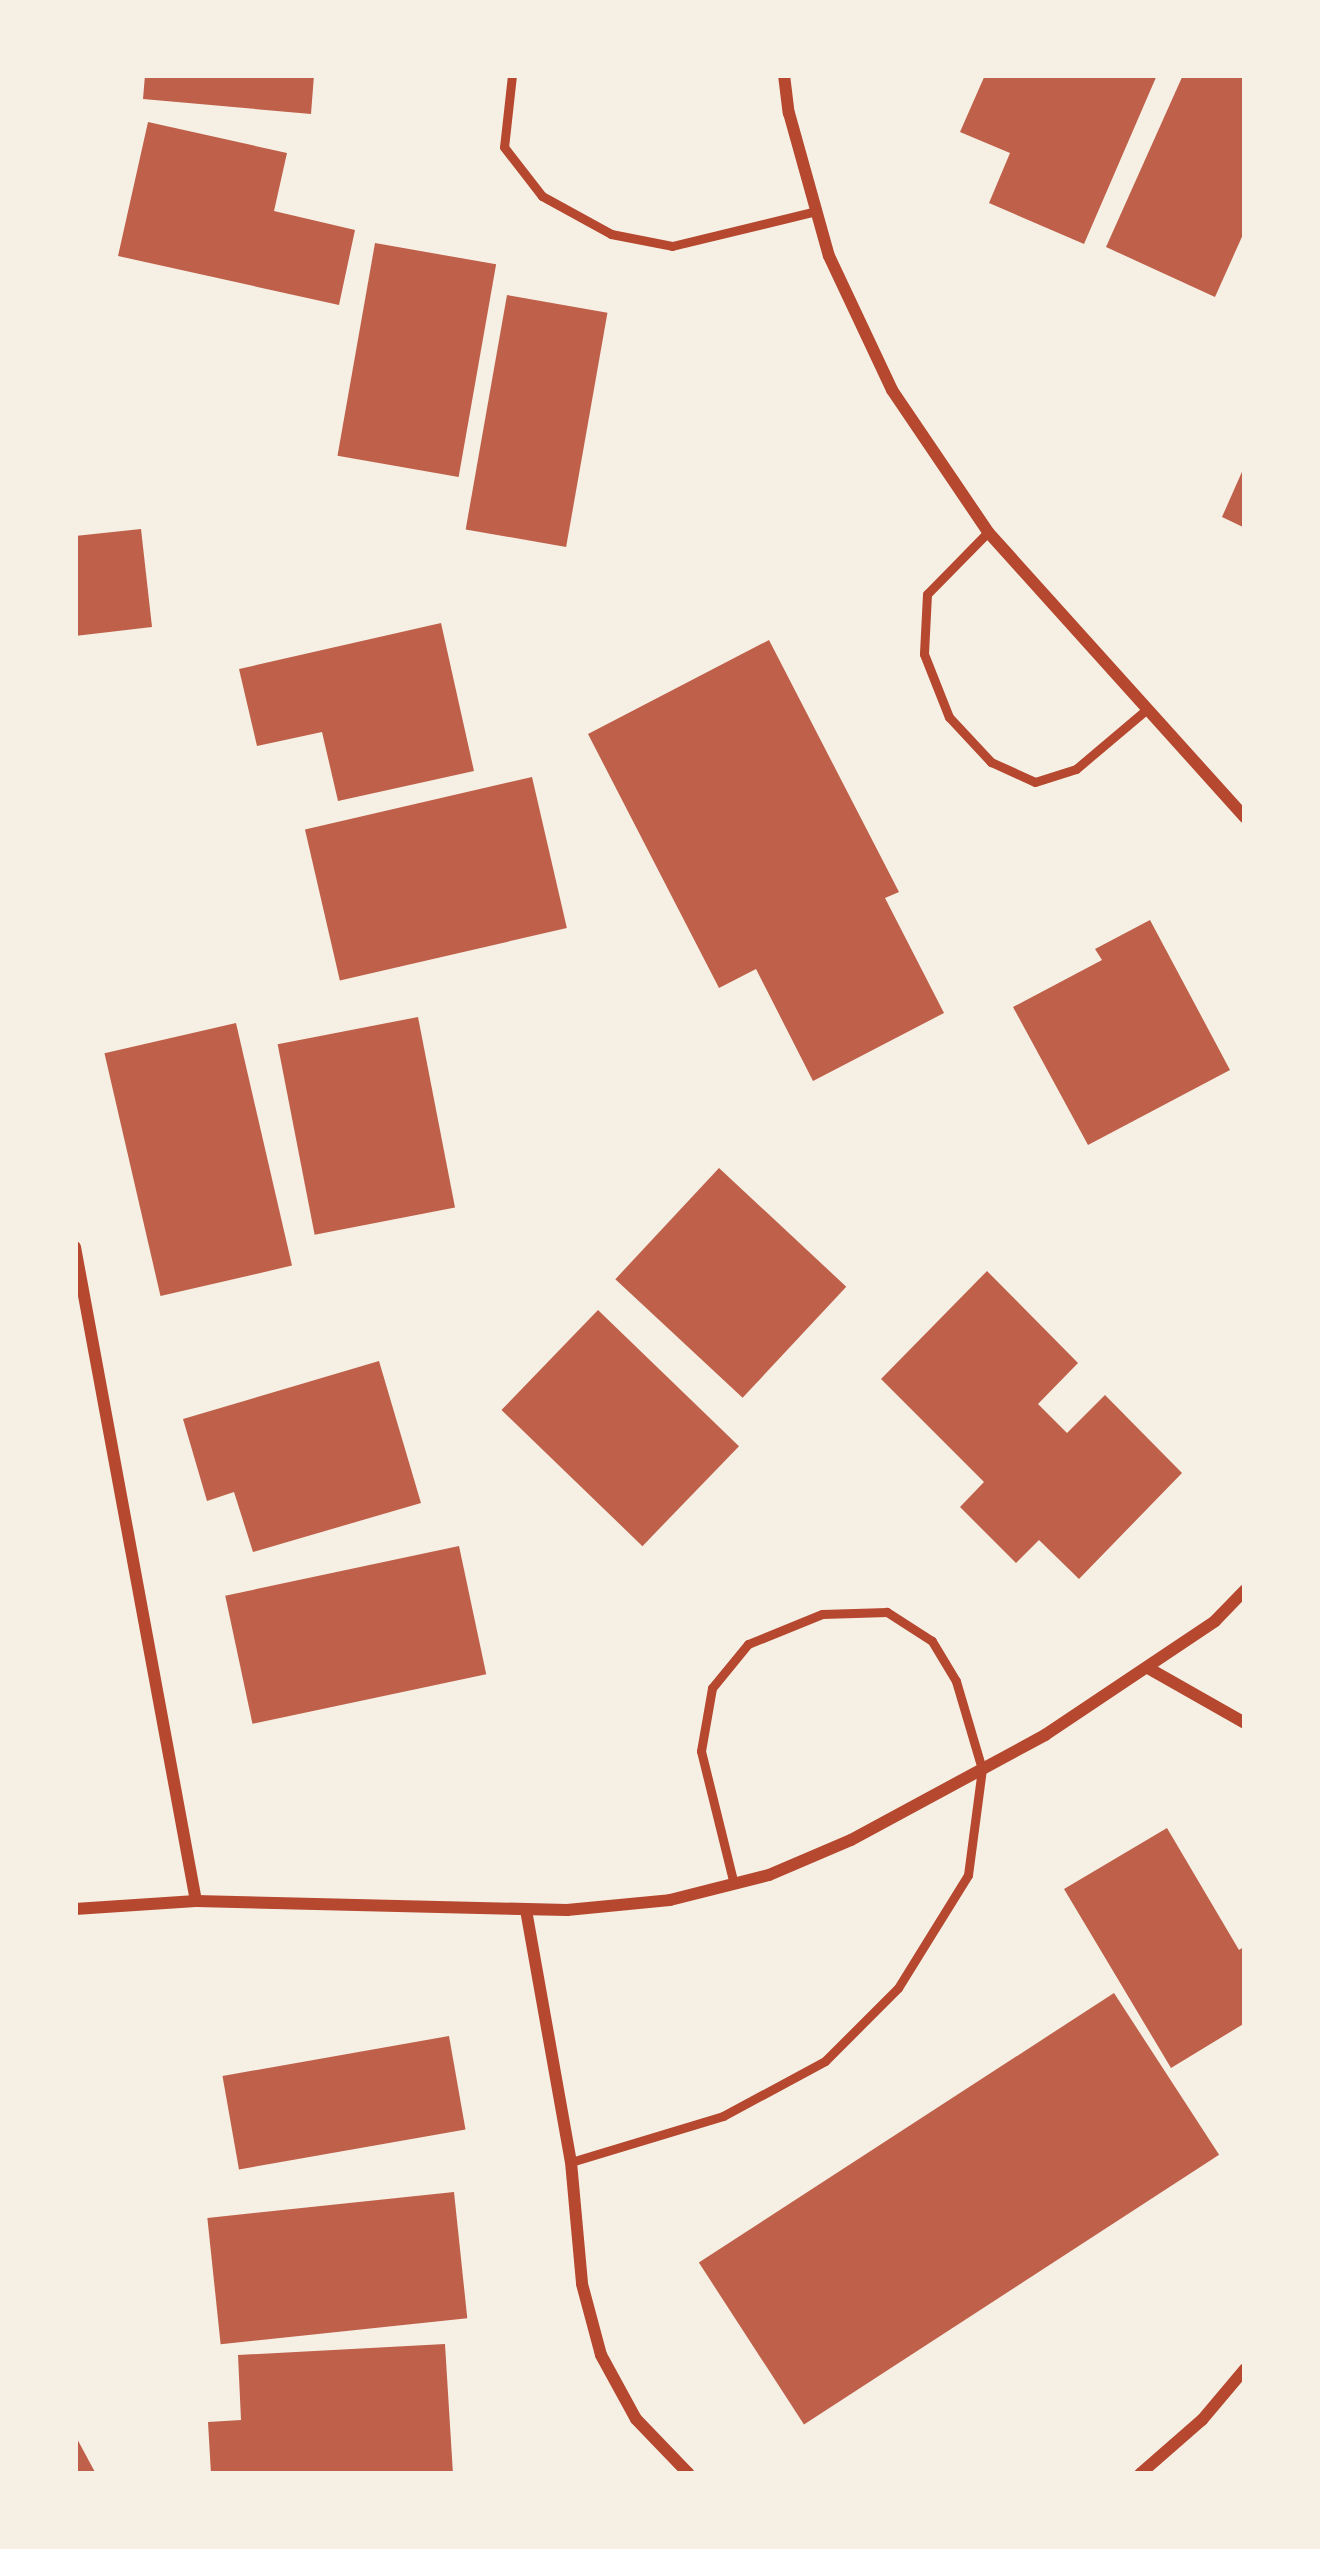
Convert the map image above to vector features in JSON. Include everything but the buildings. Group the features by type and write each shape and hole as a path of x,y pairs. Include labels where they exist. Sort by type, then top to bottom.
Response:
{"street":[{"path":"784,75 829,256 892,390 988,532 1245,817"},
{"path":"75,1246 196,1901"},
{"path":"75,1909 196,1901 526,1910 670,1900 734,1884 851,1840 982,1769 1148,1669 1215,1621 1245,1590"},
{"path":"1148,1669 1245,1723"},
{"path":"526,1910 571,2162 582,2284 601,2355 636,2420 689,2474"},
{"path":"1140,2474 1202,2420 1245,2369"}],"lane":[{"path":"512,75 504,147 542,196 611,234 672,246 817,211"},
{"path":"988,532 927,594 924,654 949,717 991,762 1035,782 1076,769 1147,709"},
{"path":"571,2162 723,2116 825,2061 898,1988 968,1875 982,1769 956,1681 932,1641 886,1612 822,1614 748,1644 712,1688 701,1751 734,1884"}]}
